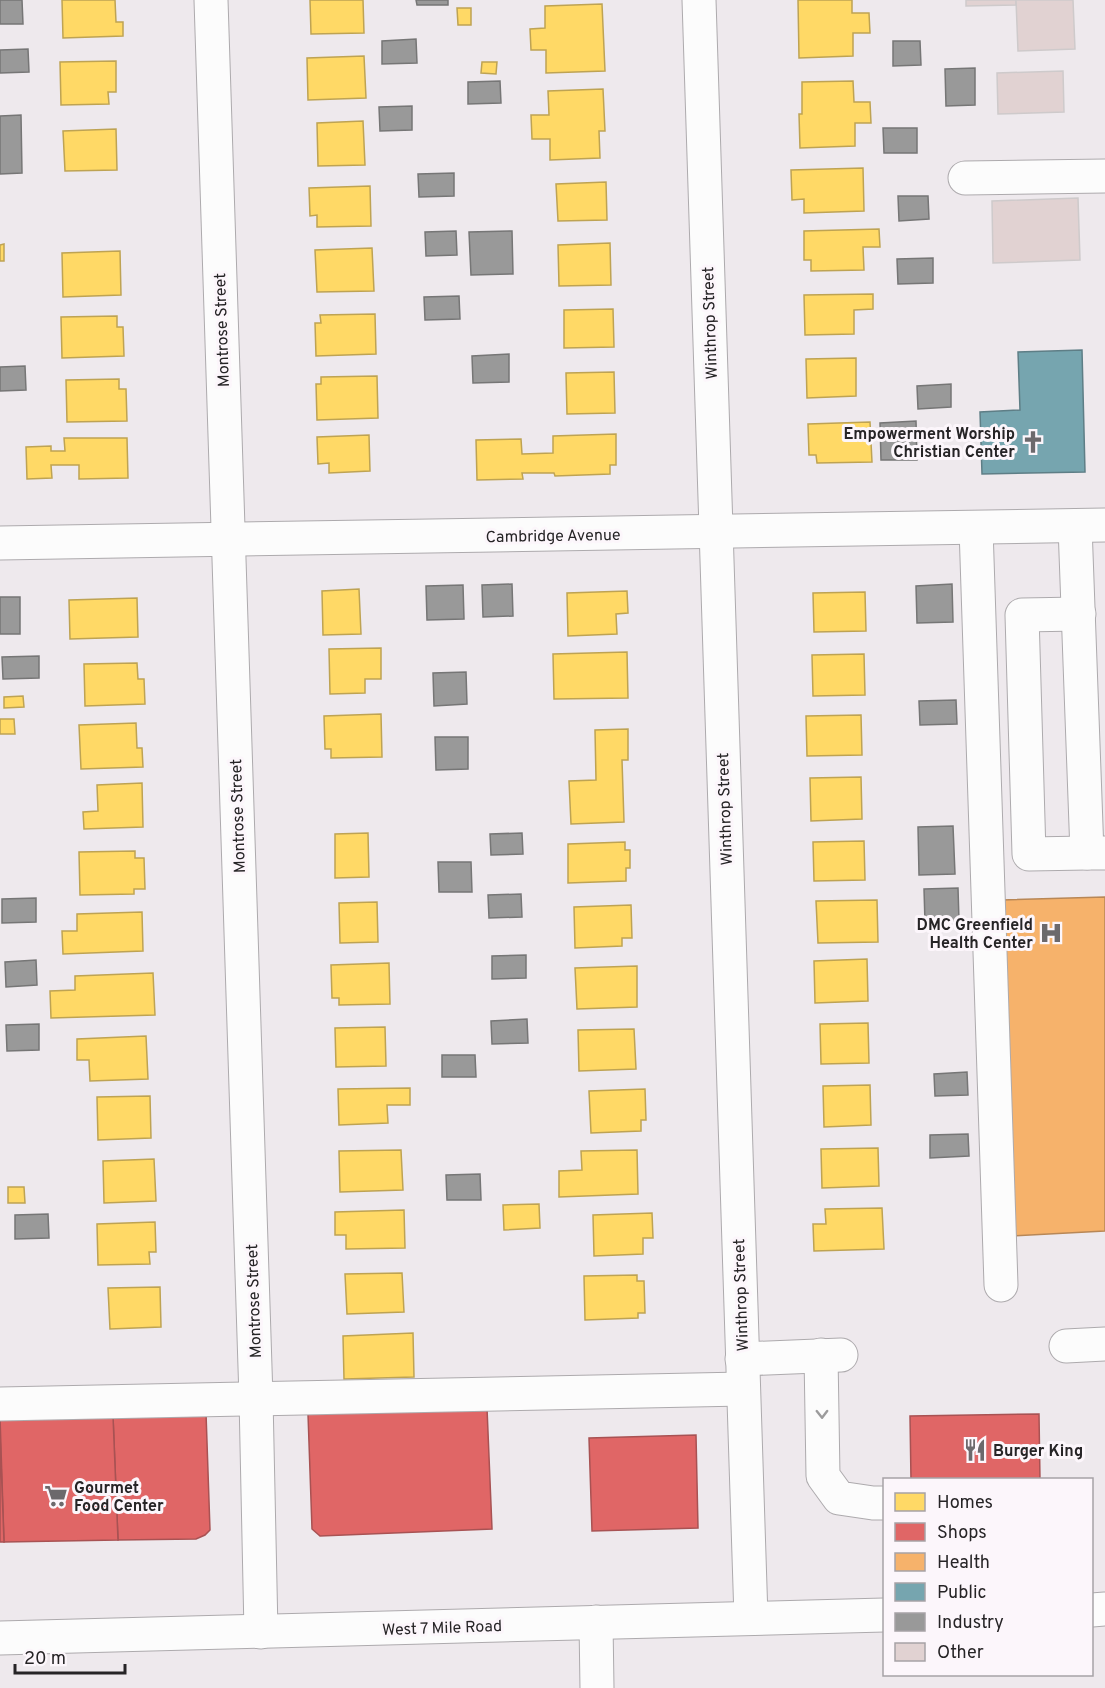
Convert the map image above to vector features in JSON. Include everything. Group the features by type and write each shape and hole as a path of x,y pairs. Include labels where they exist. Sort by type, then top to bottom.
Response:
{"street":[{"name":"Montrose Street","path":"211,0 256,1398 261,1632"},
{"name":"Winthrop Street","path":"699,0 751,1618"},
{"path":"965,178 1105,176"},
{"name":"Cambridge Avenue","path":"0,543 1090,526"},
{"path":"1079,614 1022,615 1029,854 1096,853 1079,614 1090,526"},
{"path":"976,528 1001,1285"},
{"path":"1066,1346 1105,1344"},
{"path":"0,1404 256,1398 743,1374 831,1355 823,1476 839,1498 883,1503"},
{"name":"West 7 Mile Road","path":"0,1638 883,1615"},
{"path":"596,1622 597,1688"}],"building: Homes":[{"path":"62,0 115,0 116,22 123,22 123,36 63,38"},
{"path":"310,0 363,0 364,33 311,34"},
{"path":"798,0 852,0 852,13 869,13 870,33 853,33 853,56 799,58"},
{"path":"602,4 605,71 546,73 546,50 531,50 530,29 545,28 545,6"},
{"path":"457,8 471,8 471,25 458,25"},
{"path":"364,56 366,98 308,100 307,58"},
{"path":"116,61 116,92 108,92 109,104 61,105 60,62"},
{"path":"482,62 497,62 496,74 481,73"},
{"path":"853,81 854,102 870,102 871,123 855,123 855,146 800,148 799,114 802,114 802,82"},
{"path":"603,89 605,131 599,131 600,158 550,160 550,139 532,139 531,115 549,115 548,91"},
{"path":"363,121 365,165 318,166 317,123"},
{"path":"116,129 117,170 65,171 63,131"},
{"path":"863,168 864,211 804,213 804,199 792,200 791,170"},
{"path":"606,182 607,220 558,221 556,184"},
{"path":"370,186 371,226 317,227 317,215 310,216 309,188"},
{"path":"879,229 880,247 863,247 864,270 811,271 811,260 804,260 804,231"},
{"path":"610,243 611,285 559,286 558,245"},
{"path":"4,244 4,261 0,261 0,245"},
{"path":"372,248 374,291 317,292 315,250"},
{"path":"120,251 121,295 63,297 62,253"},
{"path":"873,294 873,309 854,310 854,334 805,335 804,295"},
{"path":"613,309 614,347 564,348 564,310"},
{"path":"375,314 376,354 316,356 315,323 321,323 320,315"},
{"path":"117,316 117,327 123,327 124,356 62,358 61,317"},
{"path":"856,358 856,396 807,398 806,359"},
{"path":"614,372 615,413 567,414 566,373"},
{"path":"377,376 378,418 317,420 316,384 321,384 321,377"},
{"path":"119,379 119,389 126,389 127,421 67,422 66,380"},
{"path":"870,422 872,462 817,463 816,455 809,455 808,424"},
{"path":"616,434 616,465 610,465 610,474 555,476 554,473 522,473 523,479 477,480 476,440 521,439 522,454 553,453 553,436"},
{"path":"369,435 370,471 329,473 329,463 318,464 317,437"},
{"path":"64,438 127,438 128,478 79,479 79,465 51,465 52,478 27,479 26,447 51,446 51,451 65,451"},
{"path":"359,589 361,634 323,635 322,591"},
{"path":"627,591 628,613 616,614 617,634 568,636 567,593"},
{"path":"865,592 866,631 814,632 813,593"},
{"path":"137,598 138,637 70,639 69,600"},
{"path":"381,648 381,679 365,679 365,693 330,694 329,649"},
{"path":"627,652 628,698 554,699 553,654"},
{"path":"864,654 865,695 813,696 812,655"},
{"path":"137,663 138,679 144,679 145,704 85,706 84,664"},
{"path":"23,696 24,707 4,708 4,697"},
{"path":"381,714 382,757 331,758 331,749 325,749 324,716"},
{"path":"861,715 862,755 807,756 806,716"},
{"path":"0,719 14,719 15,734 0,734"},
{"path":"136,723 137,748 142,748 143,767 81,769 79,725"},
{"path":"628,729 628,760 622,760 624,822 571,824 569,781 596,780 595,730"},
{"path":"861,777 862,819 811,821 810,778"},
{"path":"142,783 143,827 84,829 83,812 98,811 97,785"},
{"path":"368,833 369,877 335,878 335,834"},
{"path":"864,841 865,880 814,881 813,842"},
{"path":"625,842 625,850 630,850 630,868 626,868 626,881 568,883 568,844"},
{"path":"135,851 135,858 144,858 145,889 134,889 134,894 80,895 79,852"},
{"path":"877,900 878,942 818,943 816,901"},
{"path":"377,902 378,942 340,943 339,903"},
{"path":"631,905 632,938 622,938 622,946 575,948 574,907"},
{"path":"142,912 143,951 63,954 62,931 77,931 77,914"},
{"path":"867,959 868,1001 815,1003 814,961"},
{"path":"389,963 390,1004 339,1005 339,998 332,998 331,965"},
{"path":"637,966 637,1007 577,1009 575,968"},
{"path":"153,973 155,1015 51,1018 50,991 75,990 75,976"},
{"path":"868,1023 869,1063 821,1064 820,1024"},
{"path":"385,1027 386,1066 336,1067 335,1028"},
{"path":"634,1029 636,1069 579,1071 578,1030"},
{"path":"146,1036 148,1079 90,1081 89,1060 77,1060 77,1039"},
{"path":"870,1085 871,1125 824,1127 823,1086"},
{"path":"410,1088 410,1105 387,1105 388,1123 339,1125 338,1089"},
{"path":"645,1089 646,1120 641,1120 641,1131 591,1133 589,1091"},
{"path":"150,1096 151,1138 98,1140 97,1097"},
{"path":"878,1148 879,1186 822,1188 821,1149"},
{"path":"401,1150 403,1190 340,1192 339,1151"},
{"path":"637,1150 638,1194 559,1197 559,1171 582,1170 581,1151"},
{"path":"154,1159 156,1201 104,1203 103,1161"},
{"path":"8,1187 24,1187 25,1203 8,1203"},
{"path":"539,1204 540,1228 504,1230 503,1205"},
{"path":"882,1208 884,1249 814,1251 813,1224 826,1224 825,1209"},
{"path":"404,1210 405,1248 346,1249 346,1235 335,1235 335,1212"},
{"path":"652,1213 653,1238 643,1238 643,1254 594,1256 593,1215"},
{"path":"155,1222 156,1252 149,1252 150,1264 98,1265 97,1224"},
{"path":"402,1273 404,1312 347,1314 345,1274"},
{"path":"637,1275 637,1281 644,1281 645,1313 638,1313 638,1318 585,1320 584,1276"},
{"path":"160,1287 161,1327 110,1329 108,1288"},
{"path":"413,1333 414,1377 344,1379 343,1336"}],"building: Shops":[{"path":"487,1408 492,1529 320,1536 312,1529 308,1414"},
{"path":"206,1413 210,1530 196,1539 118,1540 113,1416"},
{"path":"1039,1414 1040,1478 911,1478 910,1416"},
{"path":"113,1416 118,1540 4,1542 0,1417"},
{"path":"0,1435 4,1542 0,1542"},
{"path":"696,1435 698,1528 592,1531 589,1438"}],"building: Health":[{"path":"1105,897 1105,1231 1012,1236 1002,900"}],"building: Public":[{"name":"Empowerment Worship Christian Center","path":"1082,350 1085,472 982,474 980,412 1020,410 1018,352"}],"building: Industry":[{"path":"0,0 22,0 23,24 0,24"},
{"path":"416,0 448,0 448,5 417,5"},
{"path":"416,39 417,63 382,64 382,41"},
{"path":"893,41 920,41 921,65 893,66"},
{"path":"28,49 29,72 0,73 0,50"},
{"path":"975,68 975,105 946,106 945,69"},
{"path":"500,81 501,103 468,104 468,82"},
{"path":"412,106 412,130 380,131 379,107"},
{"path":"21,115 22,173 0,174 0,116"},
{"path":"883,128 917,128 917,153 884,153"},
{"path":"454,173 454,196 419,197 418,174"},
{"path":"898,196 928,196 929,219 899,221"},
{"path":"456,231 457,255 426,256 425,232"},
{"path":"512,231 513,274 471,275 469,232"},
{"path":"933,258 933,283 898,284 897,259"},
{"path":"459,296 460,319 425,320 424,297"},
{"path":"509,354 509,382 473,383 472,356"},
{"path":"25,366 26,390 0,391 0,367"},
{"path":"951,384 951,407 918,409 917,386"},
{"path":"916,421 917,460 881,460 880,423"},
{"path":"512,584 513,616 483,617 482,585"},
{"path":"952,584 953,622 917,623 916,586"},
{"path":"463,585 464,619 427,620 426,586"},
{"path":"0,597 20,597 20,634 0,634"},
{"path":"39,656 39,678 3,679 2,657"},
{"path":"466,672 467,704 434,706 433,673"},
{"path":"956,700 957,724 920,725 919,701"},
{"path":"435,737 468,737 468,769 436,770"},
{"path":"953,826 955,874 919,875 918,827"},
{"path":"522,833 523,854 491,855 490,834"},
{"path":"438,862 471,862 472,892 439,892"},
{"path":"958,888 959,921 925,922 924,889"},
{"path":"521,894 522,917 489,918 488,895"},
{"path":"36,898 36,922 2,923 2,899"},
{"path":"526,955 526,978 492,979 492,956"},
{"path":"36,960 37,985 6,987 5,962"},
{"path":"527,1019 528,1043 492,1044 491,1021"},
{"path":"39,1024 39,1050 7,1051 6,1025"},
{"path":"442,1055 475,1055 476,1077 442,1077"},
{"path":"967,1072 968,1095 935,1096 934,1074"},
{"path":"968,1134 969,1156 930,1158 930,1135"},
{"path":"480,1174 481,1200 447,1200 446,1175"},
{"path":"48,1214 49,1238 15,1239 15,1215"}],"building: Other":[{"path":"966,0 1016,0 1016,5 966,6"},
{"path":"1016,0 1073,0 1075,49 1018,51"},
{"path":"1063,71 1064,112 998,114 997,73"},
{"path":"1078,198 1080,260 993,263 992,201"}],"place":[{"name":"Empowerment Worship Christian Center","path":"1033,442"},
{"name":"DMC Greenfield Health Center","path":"1051,933"},
{"name":"Burger King","path":"975,1450"},
{"name":"Gourmet Food Center","path":"56,1496"}]}
